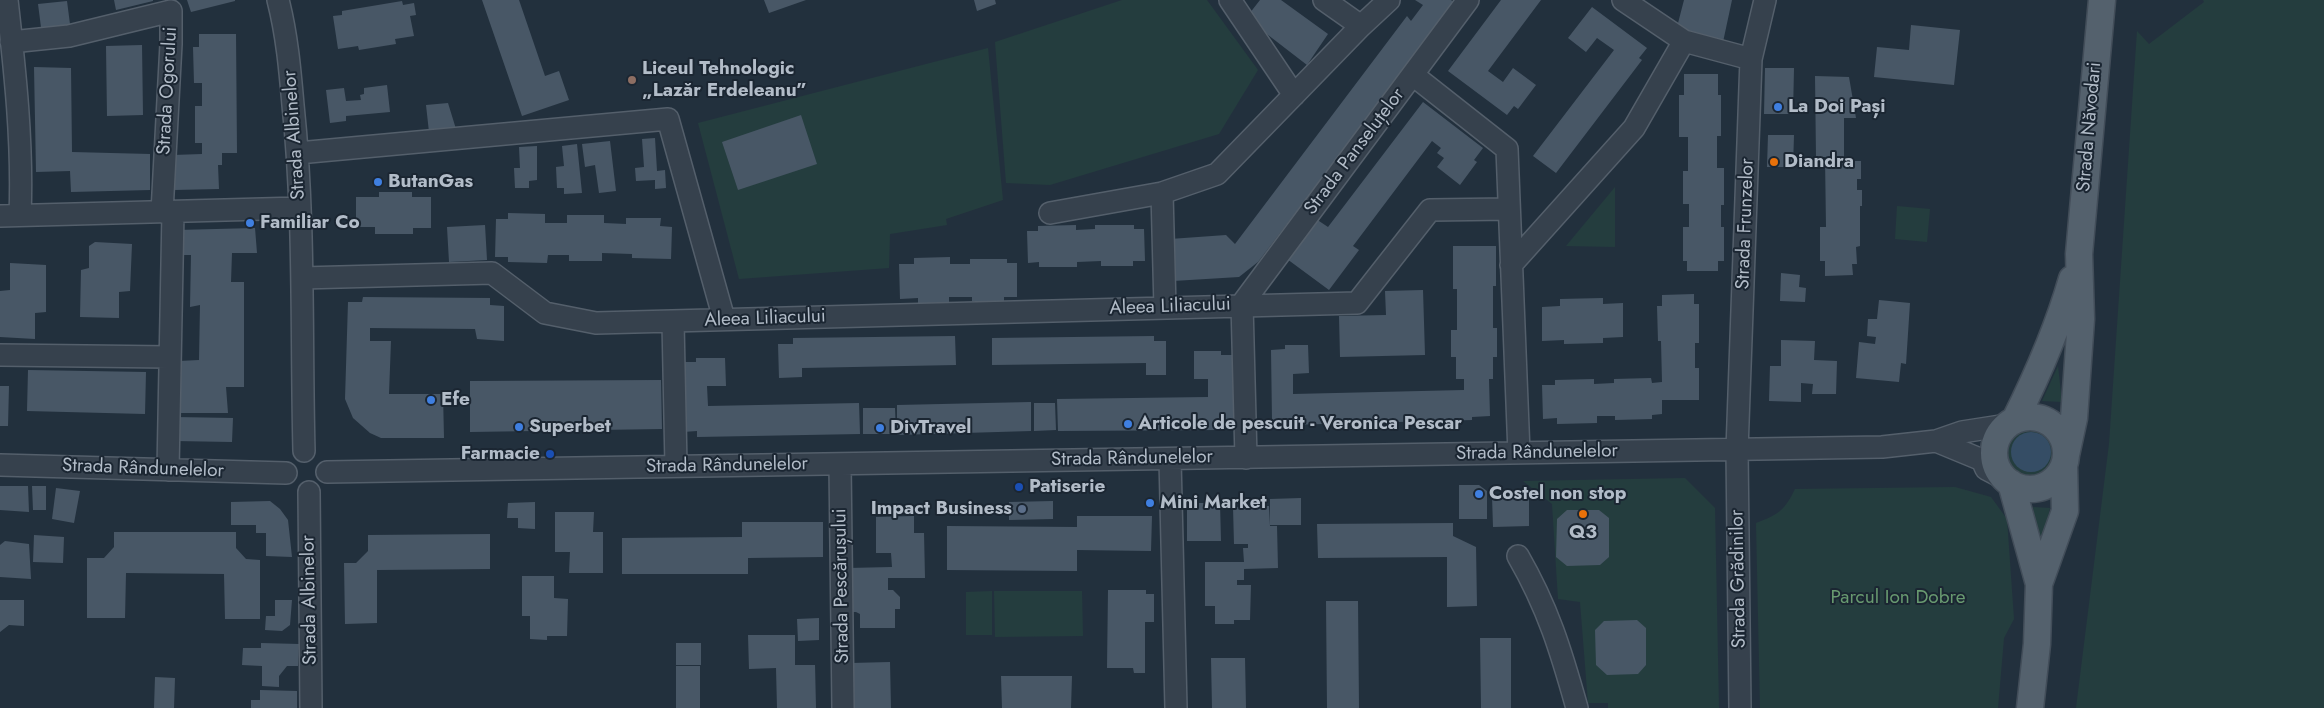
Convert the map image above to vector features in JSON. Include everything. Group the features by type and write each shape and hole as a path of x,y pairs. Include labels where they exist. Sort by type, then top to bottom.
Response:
{"main road":[{"name":"Strada Năvodari","path":"2030,708 2037,644 2039,584 2065,511 2065,461 2074,418 2081,318 2079,254 2102,0"},
{"name":"Strada Năvodari","path":"2011,422 2035,380 2060,320 2079,254"},
{"path":"2027,417 2039,418 2051,423 2060,432 2065,443 2065,461 2057,477 2047,485 2035,488 2022,488 2008,481 1994,460 1996,439 2011,422 2027,417"},
{"name":"Strada Năvodari","path":"2008,481 2039,584"}],"street":[{"path":"7,0 21,188 10,215 300,208"},
{"name":"Strada Albinelor","path":"278,0 289,56 298,153 304,451"},
{"path":"1230,0 1294,95"},
{"path":"1324,0 1361,26"},
{"path":"1050,213 1162,193 1217,174 1361,26 1389,0"},
{"path":"1623,0 1684,42 1752,59"},
{"name":"Strada Frunzelor","path":"1737,450 1752,59 1765,0"},
{"name":"Strada Panseluțelor","path":"1242,304 1466,1"},
{"name":"Strada Ogorului","path":"12,49 171,12 168,212"},
{"path":"1511,265 1634,128 1684,42"},
{"path":"1413,75 1507,149 1519,453"},
{"path":"298,153 668,119 724,319"},
{"path":"1162,193 1165,308"},
{"name":"Aleea Liliacului","path":"302,278 492,273 545,313 596,323 1165,308 1242,304 1356,303 1430,210 1509,209"},
{"path":"168,212 168,470"},
{"path":"1242,304 1246,458"},
{"path":"673,322 676,466"},
{"path":"0,354 169,357"},
{"name":"Strada Rândunelelor","path":"327,472 1882,447 1936,441 1962,432 2011,422"},
{"name":"Strada Rândunelelor","path":"1936,441 1982,460 1986,469 2008,481"},
{"name":"Strada Grădinilor","path":"1737,450 1740,708"},
{"path":"304,451 311,451 323,458 327,472 320,487 309,492 296,489 288,479 286,467 293,456 304,451"},
{"path":"1170,458 1176,708"},
{"name":"Strada Pescărușului","path":"840,464 843,708"},
{"name":"Strada Rândunelelor","path":"0,465 286,473"},
{"name":"Strada Albinelor","path":"309,492 311,708"},
{"path":"1518,556 1537,588 1555,632 1577,708"}],"green space":[{"path":"1122,0 1207,0 1258,70 1219,134 1050,185 1006,183 995,42"},
{"path":"2203,0 2324,0 2324,708 2076,708 2109,444 2137,31 2149,44 2204,2"},
{"path":"988,48 1003,200 946,219 947,225 890,234 889,268 739,279 698,123"},
{"path":"1615,187 1615,247 1566,246"},
{"path":"1897,206 1930,209 1927,242 1895,239"},
{"path":"2058,366 2062,402 2042,401"},
{"path":"2031,426 2045,430 2053,438 2057,452 2053,466 2045,474 2031,478 2017,474 2009,466 2005,452 2009,438 2017,430"},
{"path":"1685,478 1715,508 1719,708 1608,708 1608,703 1588,703 1580,602 1558,599 1552,504 1523,481"},
{"name":"Parcul Ion Dobre","path":"1955,487 1991,497 2007,519 2014,619 2004,638 1998,708 1760,708 1756,523 1780,511 1788,502 1795,489"},
{"path":"2033,507 2050,508 2040,551"},
{"path":"992,591 992,635 966,635 966,592"},
{"path":"994,591 1082,591 1083,636 995,637"}],"water":[{"path":"2027,432 2035,432 2042,435 2048,441 2051,452 2048,463 2042,469 2035,472 2027,472 2020,469 2014,463 2011,456 2011,448 2014,441 2020,435"}],"building":[{"path":"114,0 153,0 153,1 116,10"},
{"path":"187,0 235,0 235,1 191,12"},
{"path":"482,0 519,0 545,76 559,71 569,100 522,116"},
{"path":"764,0 806,0 769,13"},
{"path":"974,0 995,0 996,4 977,11"},
{"path":"1260,0 1281,0 1328,34 1307,65 1246,18"},
{"path":"1415,0 1451,0 1455,3 1258,262 1239,277 1173,281 1170,239 1226,235 1235,244 1407,16 1411,21 1423,5"},
{"path":"1501,0 1541,0 1488,71 1503,82 1513,68 1536,85 1518,109 1514,106 1507,115 1448,71"},
{"path":"1684,0 1732,0 1723,42 1677,27"},
{"path":"67,1 71,32 42,35 38,4"},
{"path":"402,1 403,5 414,3 416,15 410,16 414,36 395,39 396,44 359,50 358,46 338,49 333,16 342,15 342,11"},
{"path":"1592,7 1647,48 1639,58 1642,60 1556,173 1533,156 1614,50 1597,38 1586,52 1568,38"},
{"path":"1911,25 1960,30 1954,85 1874,77 1877,47 1909,50"},
{"path":"199,34 236,34 237,153 222,153 222,165 218,165 219,189 174,190 173,155 202,154 202,143 195,143 195,106 202,106 202,83 194,83 193,47 199,47"},
{"path":"142,45 143,115 107,116 106,46"},
{"path":"34,67 71,68 72,152 150,154 150,190 71,192 70,171 36,172"},
{"path":"1765,68 1794,68 1793,114 1764,114"},
{"path":"1684,74 1718,74 1718,95 1721,95 1721,136 1717,136 1717,168 1724,168 1724,205 1721,205 1721,227 1724,227 1724,261 1718,261 1718,271 1687,271 1687,261 1683,261 1683,227 1689,227 1689,204 1683,204 1683,171 1688,171 1688,137 1679,137 1679,95 1684,95"},
{"path":"1815,76 1849,77 1856,118 1844,118 1844,161 1861,161 1861,179 1857,179 1857,190 1862,190 1860,246 1856,247 1857,264 1852,264 1853,275 1825,276 1825,261 1820,261 1820,227 1826,227 1825,157 1816,157"},
{"path":"387,85 390,112 346,116 346,121 330,123 326,90 344,88 346,101 361,100 360,95 364,94 364,88"},
{"path":"1423,102 1483,148 1474,160 1477,162 1460,185 1437,167 1444,158 1437,153 1441,148 1432,141 1353,246 1359,250 1329,290 1287,259 1316,219 1328,227"},
{"path":"448,103 456,129 429,132 426,105"},
{"path":"801,115 817,164 738,190 722,142"},
{"path":"1768,135 1794,135 1793,167 1767,167"},
{"path":"655,138 657,171 665,170 666,188 655,189 655,180 636,181 635,168 644,167 642,139"},
{"path":"610,141 616,191 599,193 595,165 585,167 582,144"},
{"path":"577,144 582,193 564,194 564,188 557,188 556,167 564,166 562,146"},
{"path":"537,146 537,180 529,181 529,188 515,188 514,168 520,168 519,147"},
{"path":"379,192 412,192 412,197 431,197 431,228 413,228 413,234 375,234 375,227 356,227 356,197 379,197"},
{"path":"508,213 545,214 545,223 567,223 567,215 604,215 604,223 626,224 626,218 661,218 660,226 672,227 671,259 632,258 632,254 602,253 602,261 569,261 569,255 548,255 547,263 508,262 508,257 495,257 496,219 508,219"},
{"path":"485,225 487,260 449,262 447,227"},
{"path":"1076,225 1076,230 1095,229 1095,225 1134,225 1134,229 1144,229 1145,261 1133,261 1133,266 1101,266 1101,261 1077,262 1077,267 1039,267 1039,262 1028,263 1027,231 1038,231 1038,226"},
{"path":"255,228 257,253 232,253 231,282 244,282 244,387 226,387 228,413 179,413 179,361 199,360 200,305 190,307 191,255 177,255 177,230"},
{"path":"95,242 132,244 130,291 119,292 119,318 80,317 81,270 89,268 89,246"},
{"path":"1453,246 1496,246 1496,286 1493,286 1493,328 1497,328 1497,357 1493,357 1493,379 1489,379 1490,416 1472,417 1472,420 1286,425 1286,420 1272,420 1271,350 1285,349 1285,345 1308,345 1309,373 1293,374 1293,394 1464,390 1464,379 1456,379 1456,357 1451,357 1451,330 1457,330 1457,289 1453,289"},
{"path":"950,257 950,264 970,264 970,259 1007,259 1007,263 1017,263 1017,297 1004,297 1004,301 972,301 972,297 949,297 949,303 918,303 918,298 900,299 899,264 914,264 914,258"},
{"path":"10,263 46,265 46,312 35,313 35,339 0,337 0,291 10,290"},
{"path":"1781,273 1800,275 1799,287 1806,288 1805,302 1780,301"},
{"path":"1423,290 1425,355 1340,357 1339,316 1386,315 1385,291"},
{"path":"1694,294 1694,304 1699,304 1699,343 1695,343 1695,368 1699,368 1699,400 1662,400 1662,414 1652,415 1652,419 1615,420 1615,416 1597,416 1597,423 1557,424 1557,418 1543,419 1542,385 1555,385 1555,380 1594,379 1594,384 1614,383 1614,379 1651,378 1652,383 1662,382 1661,341 1658,341 1657,306 1662,306 1662,295"},
{"path":"363,297 490,298 490,305 504,306 504,341 477,339 475,329 370,328 370,341 391,341 389,394 443,394 444,438 381,438 370,433 353,418 345,399 348,302 362,302"},
{"path":"1603,298 1603,304 1623,303 1623,337 1603,338 1603,343 1564,344 1564,340 1542,341 1542,307 1560,306 1560,299"},
{"path":"1879,300 1910,303 1906,364 1901,363 1899,382 1856,378 1859,342 1875,344 1876,337 1867,336 1868,319 1877,319"},
{"path":"955,336 956,365 802,368 802,377 779,378 778,344 793,344 793,338"},
{"path":"1154,336 1154,341 1166,341 1166,375 1146,375 1146,363 992,365 992,338"},
{"path":"1781,340 1815,341 1814,360 1837,361 1836,394 1812,394 1813,384 1801,383 1801,402 1769,401 1770,366 1781,366"},
{"path":"1194,351 1221,351 1221,355 1234,355 1234,424 1219,424 1219,430 1058,431 1057,399 1208,397 1208,379 1194,379"},
{"path":"696,358 725,358 726,386 707,386 708,406 859,403 860,434 697,437 697,431 683,432 682,362 696,362"},
{"path":"28,370 146,372 145,414 27,411"},
{"path":"661,380 662,429 470,432 470,381"},
{"path":"0,386 9,386 8,426 0,426"},
{"path":"1031,402 1031,431 897,435 897,405"},
{"path":"1034,403 1055,403 1056,430 1034,431"},
{"path":"863,408 895,408 896,434 863,434"},
{"path":"175,417 233,418 232,442 175,441"},
{"path":"1459,485 1479,485 1487,491 1487,519 1459,519"},
{"path":"0,486 28,486 29,512 0,510"},
{"path":"32,486 46,486 46,510 33,510"},
{"path":"56,488 80,491 74,523 52,519"},
{"path":"1529,495 1529,526 1493,527 1492,496"},
{"path":"1301,498 1301,525 1270,525 1270,499"},
{"path":"270,501 280,509 288,520 292,557 266,556 266,533 256,533 256,525 231,525 231,502"},
{"path":"1053,501 1053,519 1009,520 1009,502"},
{"path":"535,502 535,529 518,528 518,518 507,518 508,503"},
{"path":"1195,503 1220,503 1221,541 1187,541 1187,509"},
{"path":"1269,506 1270,526 1277,526 1278,568 1244,569 1244,580 1237,580 1237,585 1251,585 1250,620 1234,620 1234,624 1215,624 1215,606 1205,606 1205,562 1244,562 1243,548 1248,548 1248,544 1234,544 1233,507"},
{"path":"1567,510 1599,510 1609,518 1609,557 1600,565 1567,566 1556,557 1557,519"},
{"path":"555,512 594,512 593,532 603,532 603,573 569,573 570,552 555,552"},
{"path":"914,516 914,533 924,533 925,578 888,578 888,590 893,590 900,597 900,609 895,609 895,628 860,628 860,614 850,612 848,568 892,567 891,553 876,553 876,517"},
{"path":"1077,516 1152,516 1151,551 1077,550 1077,571 947,570 947,526 1077,527"},
{"path":"742,522 823,522 823,557 748,558 748,574 622,574 622,538 742,537"},
{"path":"1453,523 1453,536 1476,547 1477,606 1447,607 1447,557 1318,558 1317,524"},
{"path":"114,532 236,532 236,548 246,559 260,560 260,619 225,619 224,574 126,573 125,618 87,618 87,558 104,558 114,547"},
{"path":"490,534 490,569 377,570 377,623 345,624 344,563 356,563 368,551 368,535"},
{"path":"34,535 64,537 63,563 33,562"},
{"path":"5,541 29,544 31,579 0,577 0,545"},
{"path":"522,576 554,576 554,598 568,599 567,636 547,636 547,640 530,639 530,616 522,616"},
{"path":"1108,590 1146,590 1146,594 1154,594 1154,622 1145,622 1145,673 1134,673 1133,668 1107,668"},
{"path":"0,600 24,600 24,626 9,625 0,632"},
{"path":"275,600 292,600 290,625 282,631 265,630 266,616 275,616"},
{"path":"1326,601 1358,601 1359,708 1327,708"},
{"path":"819,618 819,640 798,641 797,619"},
{"path":"1637,620 1646,628 1646,665 1638,674 1607,675 1596,665 1595,630 1604,621"},
{"path":"748,635 795,635 795,665 815,665 816,708 777,708 776,668 749,669"},
{"path":"1480,638 1511,638 1511,708 1481,708"},
{"path":"261,643 299,644 298,666 287,666 279,676 279,687 262,686 262,666 242,665 243,648 261,648"},
{"path":"676,643 701,643 701,665 676,665"},
{"path":"1211,658 1245,658 1246,708 1212,708"},
{"path":"890,662 891,708 852,708 851,663"},
{"path":"676,666 700,666 700,708 676,708"},
{"path":"1001,676 1072,676 1071,708 1002,708"},
{"path":"155,677 175,678 174,708 154,708"},
{"path":"260,690 297,691 297,708 251,708 251,700 260,700"}],"place":[{"name":"Liceul Tehnologic „Lazăr Erdeleanu”","path":"632,80"},
{"name":"La Doi Pași","path":"1778,107"},
{"name":"Diandra","path":"1774,162"},
{"name":"ButanGas","path":"378,182"},
{"name":"Familiar Co","path":"250,223"},
{"name":"Efe","path":"431,400"},
{"name":"Articole de pescuit - Veronica Pescar","path":"1128,424"},
{"name":"Superbet","path":"519,427"},
{"name":"DivTravel","path":"880,428"},
{"name":"Farmacie","path":"550,454"},
{"name":"Patiserie","path":"1019,487"},
{"name":"Costel non stop","path":"1479,494"},
{"name":"Mini Market","path":"1150,503"},
{"name":"Impact Business","path":"1022,509"},
{"name":"Q3","path":"1583,514"}]}
